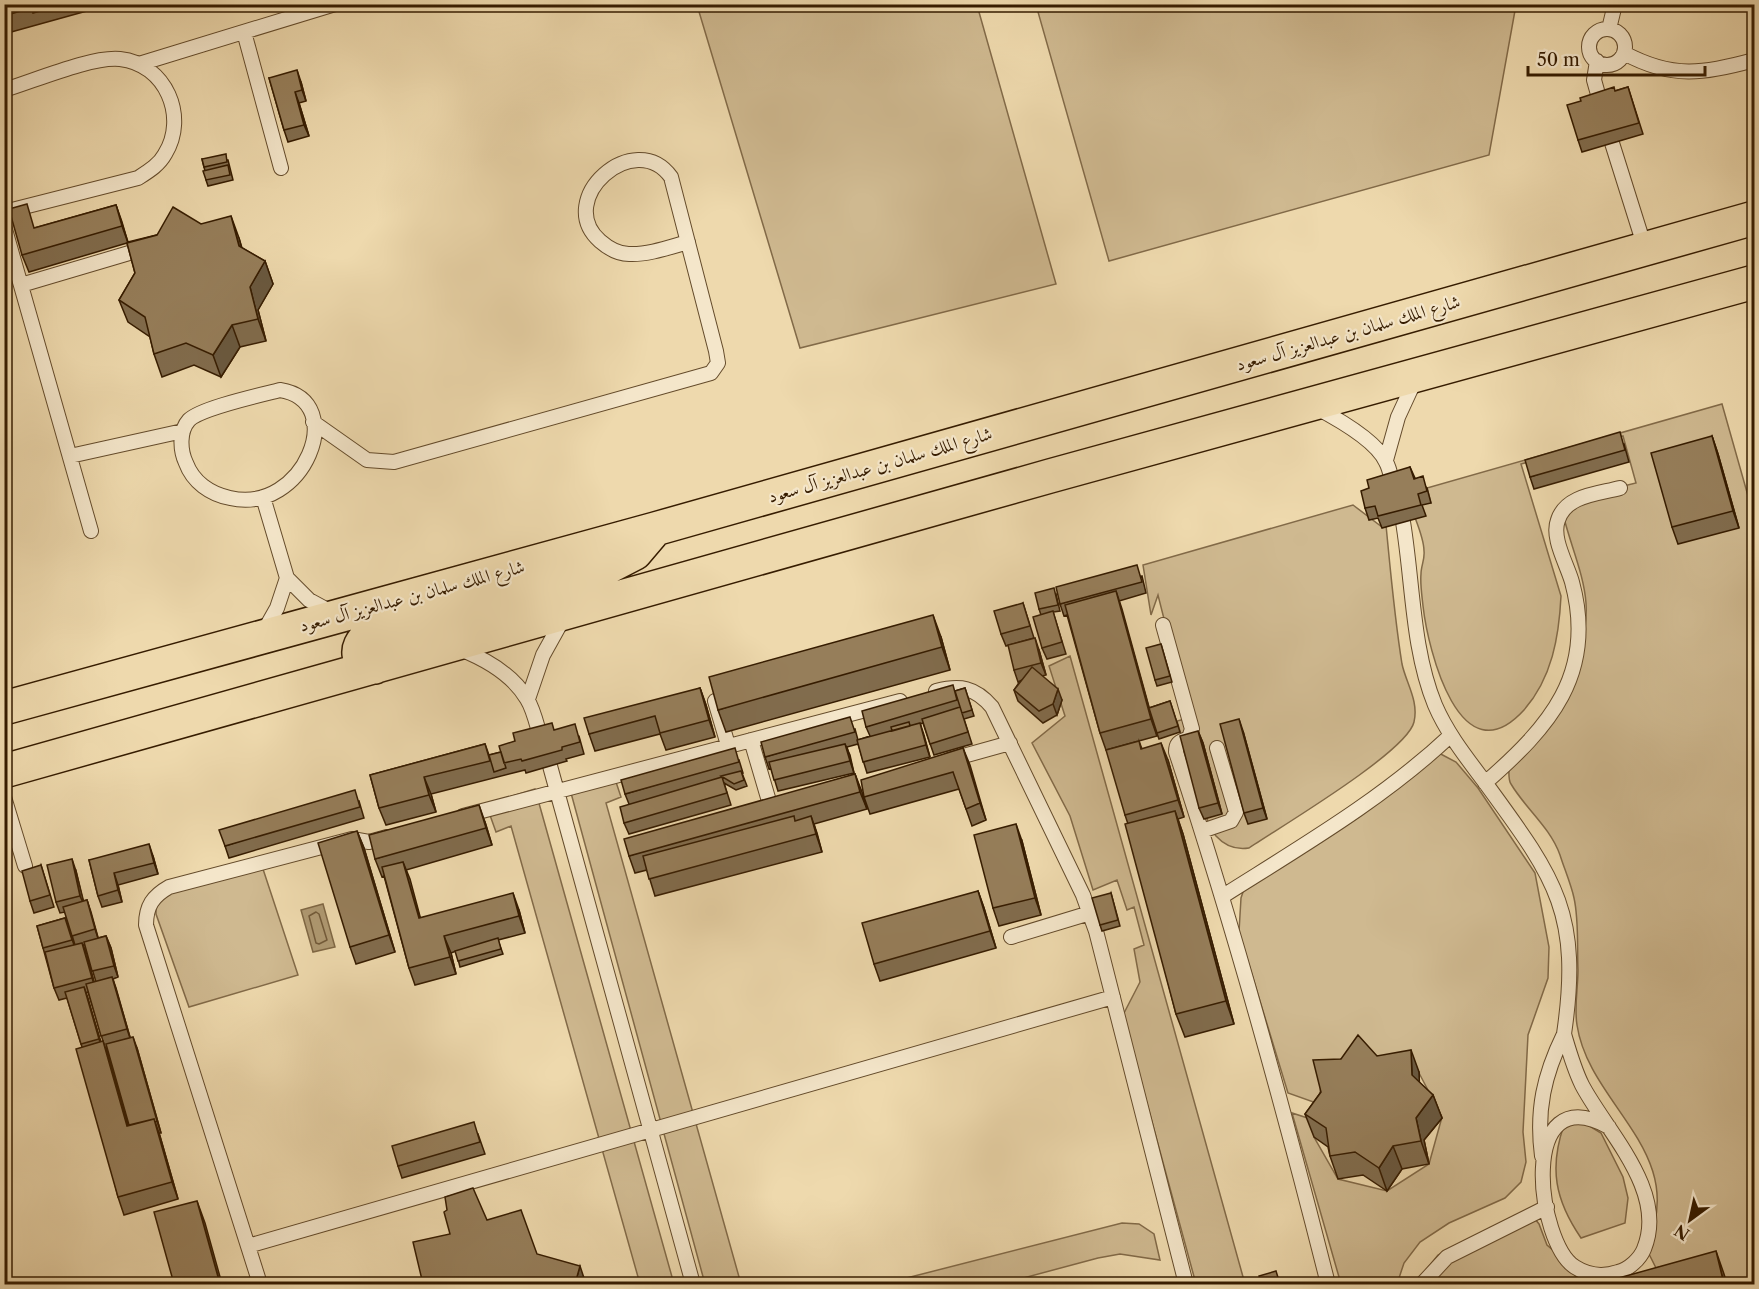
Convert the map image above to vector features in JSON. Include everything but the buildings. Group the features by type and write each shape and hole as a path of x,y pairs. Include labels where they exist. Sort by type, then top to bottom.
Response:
{"main road":[{"name":"شارع الملك سلمان بن عبدالعزيز آل سعود","path":"4,708 655,529 1755,218"},
{"path":"4,771 1310,404 1755,282"},
{"path":"375,668 366,665 360,659 358,650 361,642 368,636 608,567 635,553 655,529"}],"lane":[{"path":"139,64 335,4"},
{"path":"1610,29 1615,4"},
{"path":"1610,29 1623,38 1624,53 1613,64 1597,61 1592,55 1591,40 1595,33 1610,29"},
{"path":"244,32 282,168"},
{"path":"1624,53 1662,70 1683,73 1704,72 1755,60"},
{"path":"4,90 104,60 121,59 139,64 154,74 166,88 173,104 176,122 173,139 165,155 153,169 138,178 4,212"},
{"path":"1597,61 1593,80 1601,105"},
{"path":"1612,143 1645,248"},
{"path":"313,422 367,460 394,462 711,373 718,363 716,351 688,242 671,177 659,165 641,160 630,161 608,170 591,189 586,213 596,237 606,246 630,254 688,242"},
{"path":"4,226 92,531"},
{"path":"21,285 152,246"},
{"path":"1393,485 1386,460 1398,417 1417,375"},
{"path":"280,390 290,391 300,399 313,422 315,436 308,460 289,482 262,497 234,499 220,496 196,481 183,458 183,431 190,419 201,412 280,390"},
{"path":"1310,404 1351,428 1386,460"},
{"path":"70,456 183,431"},
{"path":"1485,783 1541,730 1564,692 1572,671 1576,649 1576,604 1557,538 1557,522 1563,509 1575,500 1620,488"},
{"path":"262,497 287,579 309,600 340,616"},
{"path":"1402,522 1425,676 1436,707 1450,735 1542,861 1563,913 1571,968 1564,1034 1544,1081 1539,1106 1539,1131 1547,1207 1563,1256 1584,1272 1597,1276 1623,1271 1642,1253 1649,1227 1644,1198 1632,1163 1581,1083 1564,1034"},
{"path":"259,638 278,608 287,579"},
{"path":"528,699 543,655 566,614"},
{"path":"1163,625 1192,729 1189,738 1176,746 1176,752 1223,896 1289,1128 1328,1284"},
{"path":"453,646 495,666 528,699 541,738"},
{"path":"453,819 555,790 952,687 968,688 982,695 992,707 1010,743 1090,913 1186,1284"},
{"path":"715,701 728,745"},
{"path":"1223,896 1372,801 1426,758 1450,735"},
{"path":"751,740 771,808"},
{"path":"930,765 1010,743"},
{"path":"1202,831 1231,821 1236,812 1217,748"},
{"path":"549,766 693,1284"},
{"path":"4,797 26,866"},
{"path":"260,1284 146,925 146,912 151,901 169,887 352,839 369,842 396,835"},
{"path":"1011,937 1090,913"},
{"path":"248,1246 1113,997"},
{"path":"1542,1156 1546,1142 1554,1129 1566,1121 1581,1118 1596,1120 1609,1127"},
{"path":"1422,1284 1447,1257 1547,1207"}],"shaded area":[{"path":"1036,4 1516,5 1489,155 1109,261"},
{"path":"697,5 977,5 1056,284 800,348"},
{"path":"1722,404 1754,517 1754,1284 1723,1284 1711,1255 1656,1268 1646,1248 1656,1214 1656,1184 1647,1157 1633,1131 1599,1081 1585,1054 1577,1025 1577,924 1576,906 1571,887 1556,845 1517,793 1509,778 1509,766 1550,710 1573,670 1581,649 1586,603 1583,582 1564,518 1583,496 1636,483 1623,436 1521,464 1561,596 1560,611 1552,656 1534,698 1524,710 1501,727 1482,729 1465,719 1451,701 1440,677 1426,626 1421,590 1424,545 1410,503 1431,503 1427,488"},
{"path":"1353,505 1382,527 1385,515 1399,646 1415,707 1414,722 1406,735 1367,770 1249,848 1227,845 1216,836 1211,827 1194,782 1177,721 1189,718 1158,595 1151,615 1143,565"},
{"path":"1070,656 1245,1284 1196,1284 1123,1015 1140,982 1134,949 1144,945 1134,907 1127,910 1117,880 1093,890 1070,816 1032,743 1065,716 1049,666"},
{"path":"1435,751 1456,762 1478,788 1535,873 1549,947 1548,978 1528,1035 1523,1132 1526,1162 1521,1182 1505,1198 1449,1223 1420,1242 1404,1263 1397,1284 1341,1284 1292,1113 1317,1121 1314,1137 1338,1179 1387,1191 1429,1164 1442,1117 1419,1073 1321,1083 1319,1104 1288,1093 1239,932 1241,898 1246,883"},
{"path":"612,770 621,797 606,803 741,1284 705,1284 568,782"},
{"path":"535,789 674,1284 640,1284 511,826 496,832 486,804"},
{"path":"261,863 298,975 189,1007 156,914 156,901 170,883"},
{"path":"1583,1122 1601,1133 1623,1177 1628,1198 1625,1223 1581,1238 1560,1197 1556,1170 1559,1141 1564,1125"},
{"path":"1531,1214 1539,1224 1547,1245 1574,1268 1577,1284 1419,1284 1421,1276 1438,1255 1516,1215"},
{"path":"1122,1223 1139,1224 1154,1234 1160,1260 1120,1254 1001,1284 883,1284"}],"water":[{"path":"323,904 335,947 313,952 301,910"}]}
